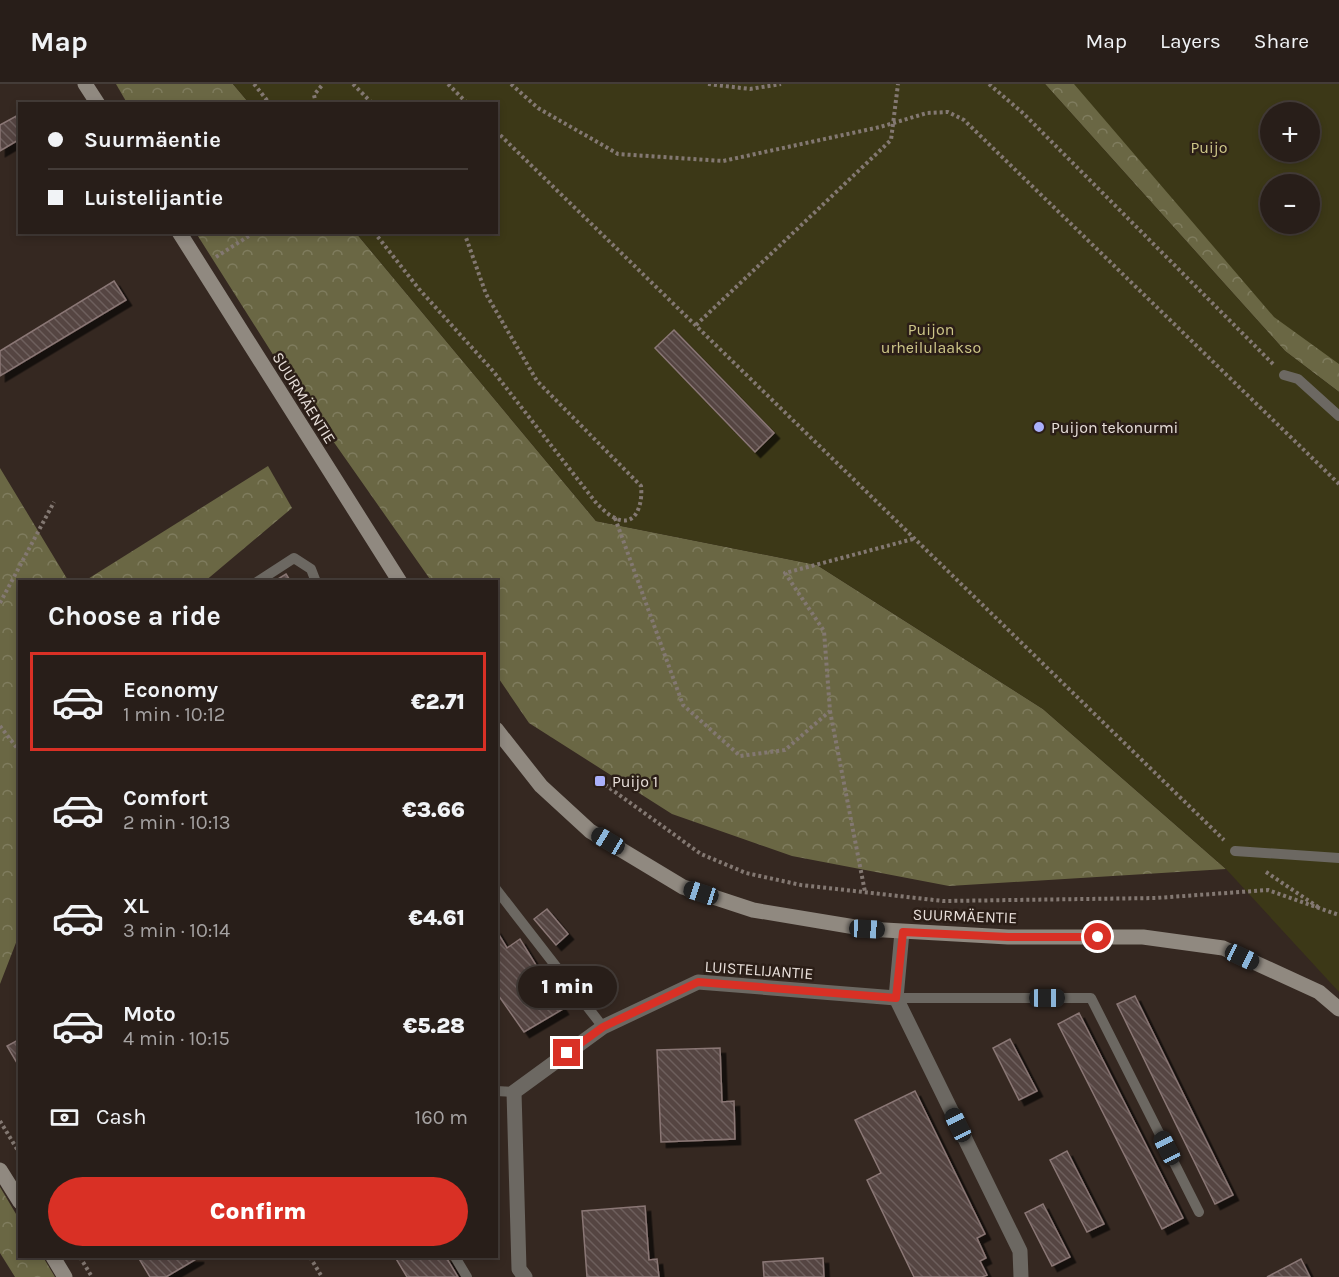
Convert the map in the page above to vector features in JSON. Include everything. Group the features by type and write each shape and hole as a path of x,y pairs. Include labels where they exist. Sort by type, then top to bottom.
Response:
{"main road":[{"path":"85,84 97,102"},
{"name":"SUURMÄENTIE","path":"180,234 399,580"},
{"name":"SUURMÄENTIE","path":"498,732 541,786 590,831 683,887 753,910 867,929 1008,937 1143,937 1223,948 1319,992 1339,1009"},
{"path":"0,1170 18,1199"},
{"path":"54,1258 65,1277"}],"street":[{"path":"903,932 896,998 1020,1251 1021,1277"},
{"name":"LUISTELIJANTIE","path":"514,1092 603,1027 698,982 896,998"},
{"path":"514,1092 519,1269 525,1277"}],"lane":[{"path":"1284,375 1298,378 1339,416"},
{"path":"260,580 294,558 311,569 315,580"},
{"path":"1235,851 1339,858"},
{"path":"498,892 603,1027"},
{"path":"896,998 1091,998 1199,1212"},
{"path":"498,1091 514,1092"},
{"path":"456,1258 467,1277"}],"path":[{"path":"254,84 268,102"},
{"path":"316,102 314,95 322,84"},
{"path":"353,84 371,102"},
{"path":"448,84 466,102"},
{"path":"511,84 538,108 618,154 723,161 893,123 927,113 948,112 964,120 1339,484"},
{"path":"708,84 750,89 781,84"},
{"path":"696,325 891,140 898,84"},
{"path":"989,84 1024,114 1284,375"},
{"path":"498,133 1235,851"},
{"path":"201,268 252,234"},
{"path":"376,234 419,289 493,371 597,504 615,518 683,705 740,756 785,750 830,711"},
{"path":"465,234 486,294 537,381 641,486 640,512 628,519 615,518"},
{"path":"0,603 54,501"},
{"path":"865,892 830,711 824,631 785,573 913,539"},
{"path":"0,726 18,749"},
{"path":"600,781 701,854 746,873 801,885 943,901 1156,898 1268,890 1339,915"},
{"path":"1263,870 1318,907"},
{"path":"0,1121 18,1151"},
{"path":"81,1258 92,1277"},
{"path":"311,1258 322,1277"}],"green space":[{"path":"116,84 233,84 248,102 126,102"},
{"name":"Puijon urheilulaakso","path":"233,84 1045,84 1285,351 1339,392 1339,992 1226,869 1043,709 817,565 596,521 357,234 498,234 498,102 248,102"},
{"name":"Puijo","path":"1045,84 1339,84 1339,392 1285,351"},
{"name":"Puijo","path":"1074,84 1339,84 1339,364 1274,317"},
{"path":"197,234 357,234 596,521 817,565 1043,709 1226,869 949,886 792,856 672,814 529,723 498,677 498,580 431,580 279,364"},
{"path":"268,466 292,508 206,580 86,580"},
{"path":"0,468 68,580 18,580 18,938 0,984"},
{"path":"0,1187 18,1217 18,1258 44,1258 55,1277 15,1277 0,1253"}],"building":[{"path":"18,115 18,140 0,151 0,125"},
{"path":"114,281 126,300 0,376 0,351"},
{"path":"674,330 774,433 755,452 655,348"},
{"path":"286,574 290,580 276,580"},
{"path":"547,909 568,934 556,945 534,919"},
{"path":"498,933 507,948 520,939 563,1009 524,1032 498,995"},
{"path":"1135,996 1233,1195 1215,1204 1117,1004"},
{"path":"1079,1013 1183,1218 1162,1229 1058,1024"},
{"path":"1010,1039 1037,1091 1019,1100 993,1048"},
{"path":"18,1040 18,1065 7,1046"},
{"path":"720,1048 722,1102 734,1101 735,1139 661,1142 657,1050"},
{"path":"915,1091 985,1234 977,1238 986,1258 980,1261 987,1275 982,1277 914,1277 867,1180 881,1173 855,1120"},
{"path":"1067,1151 1104,1224 1087,1232 1050,1160"},
{"path":"1043,1204 1070,1257 1052,1266 1025,1213"},
{"path":"645,1206 649,1260 657,1259 659,1277 587,1277 582,1211"},
{"path":"139,1258 198,1258 166,1277 150,1277"},
{"path":"396,1258 447,1258 458,1277 407,1277"},
{"path":"823,1258 824,1277 764,1277 763,1262"},
{"path":"1301,1259 1310,1277 1267,1277"}],"place":[{"name":"Puijon tekonurmi","path":"1039,427"},
{"name":"Puijo 1","path":"600,781"}],"route":[{"path":"567,1053 603,1027 698,982 896,998 903,932 1008,937 1098,937"}]}
